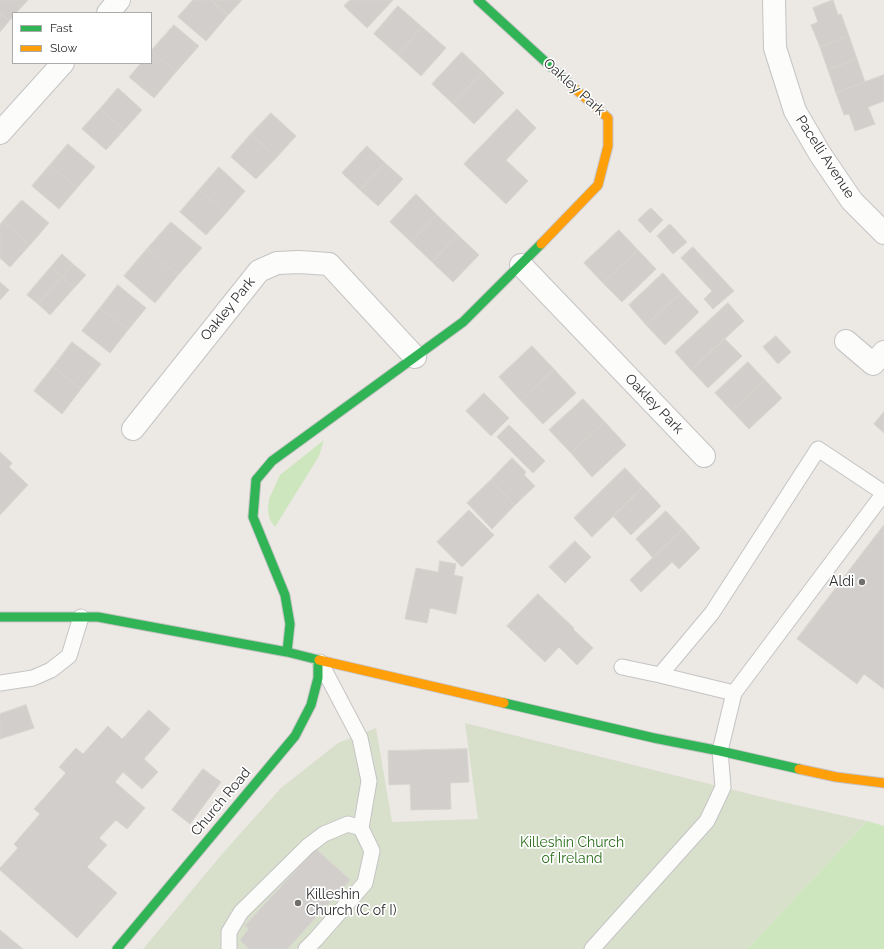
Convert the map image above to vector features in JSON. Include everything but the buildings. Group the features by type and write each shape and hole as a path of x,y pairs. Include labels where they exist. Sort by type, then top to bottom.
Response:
{"street":[{"path":"109,12 119,0"},
{"name":"Oakley Park","path":"287,652 290,624 285,594 253,517 256,480 272,461 463,322 521,265 598,185 608,146 608,118 478,0"},
{"name":"Pacelli Avenue","path":"774,0 775,48 795,111 820,154 852,201 884,233"},
{"path":"0,133 62,64"},
{"name":"Oakley Park","path":"133,429 259,271 277,263 299,262 329,264 415,357"},
{"name":"Oakley Park","path":"521,265 704,456"},
{"path":"846,341 873,364 884,352"},
{"path":"0,617 98,617 287,652 654,738 836,777 884,783"},
{"name":"Church Road","path":"117,949 294,736 311,705 318,678 318,660"}],"lane":[{"path":"592,949 707,820 723,787 720,751 734,693 884,493 818,449 712,613 660,675"},
{"path":"0,683 34,678 51,670 69,656 81,617"},
{"path":"306,949 366,883 372,851 360,828 369,781 360,738 318,660"},
{"path":"622,667 734,693"},
{"path":"229,949 229,932 241,912 308,846 324,834 348,824 360,828"}],"green space":[{"path":"324,440 319,456 275,527 270,520 268,511 269,499 280,475"},
{"name":"Killeshin Church of Ireland","path":"465,723 774,800 867,821 747,949 143,949 222,854 281,788 338,743 376,728 392,822 478,819"},
{"path":"867,821 884,826 884,949 747,949"}],"traffic: fast":[{"path":"478,0 573,87"},
{"path":"287,652 290,624 285,595 253,517 256,480 272,461 463,322 541,244"},
{"path":"0,617 98,617 287,652 319,660"},
{"path":"117,949 295,736 311,705 318,678 318,660"},
{"path":"504,703 654,738 799,769"}],"traffic: slow":[{"path":"541,244 598,185 608,146 608,118 573,87"},
{"path":"319,660 504,703"},
{"path":"799,769 836,777 884,783"}],"place":[{"name":"Aldi","path":"862,582"},
{"name":"Killeshin Church (C of I)","path":"298,903"}]}
